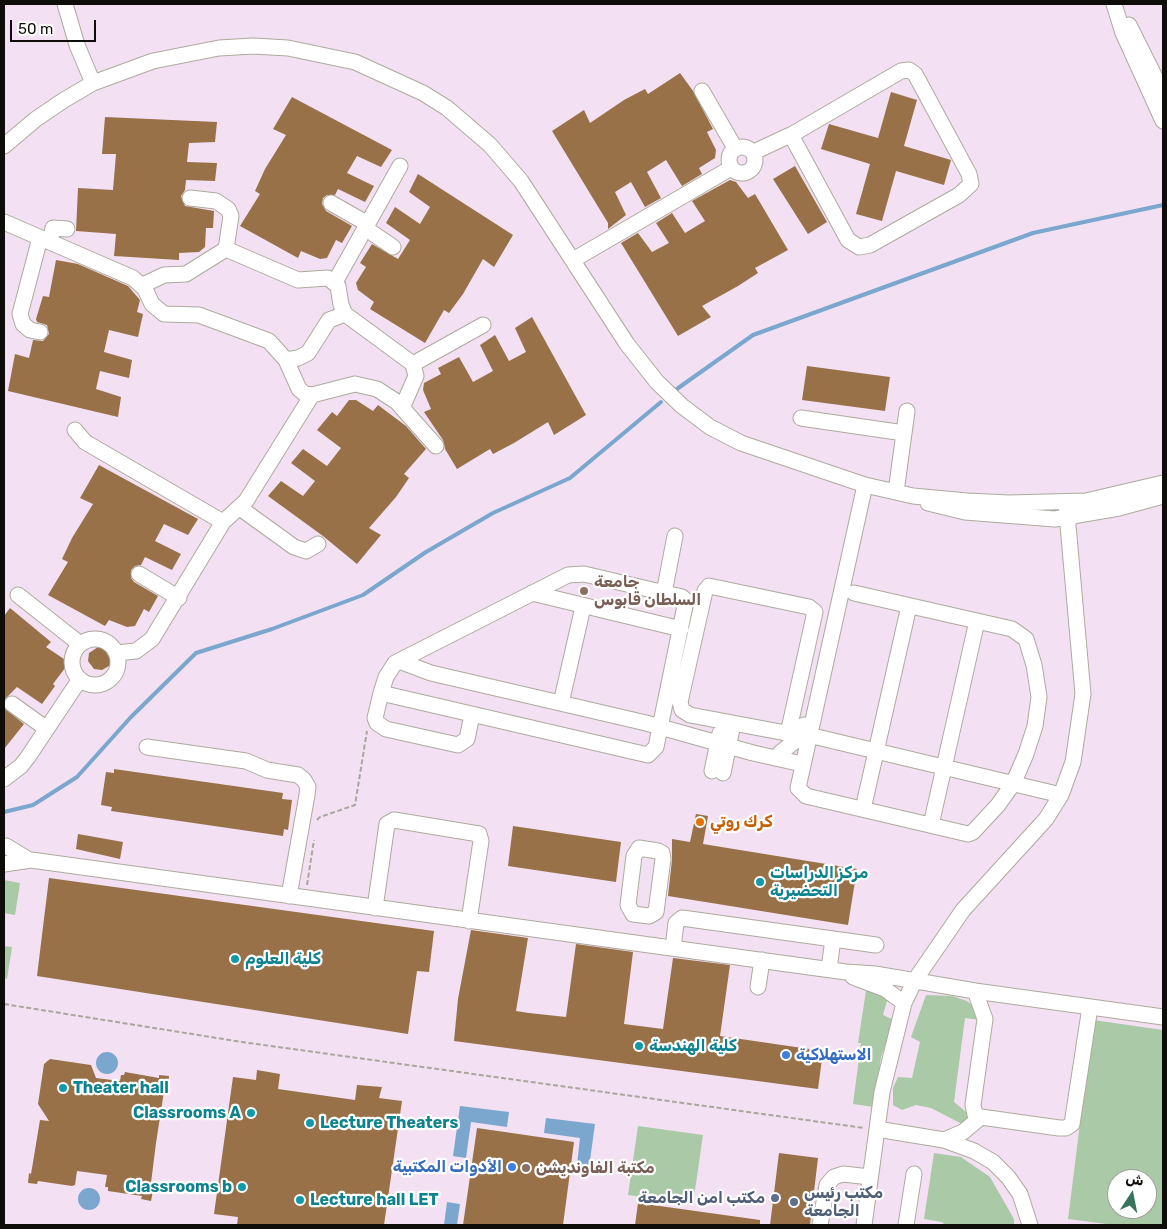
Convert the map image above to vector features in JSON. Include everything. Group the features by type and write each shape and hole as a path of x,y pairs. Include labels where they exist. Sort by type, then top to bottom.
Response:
{"lane":[{"path":"64,4 77,45 93,83"},
{"path":"1116,4 1163,93"},
{"path":"1116,4 1123,33 1163,121"},
{"path":"4,146 36,119 93,83 153,61 219,48 253,46 288,48 355,62 423,93 469,126 510,165 627,344 657,382 682,406 710,427 741,443 865,486 913,496 1009,503 1063,513 1083,514 1163,496"},
{"path":"754,152 791,135 901,71 909,70 915,74 970,174 971,184 959,195 878,241 870,245 859,246 848,240 791,135"},
{"path":"702,91 735,148"},
{"path":"731,168 740,174 750,172 756,163 754,152 745,146 735,148"},
{"path":"731,168 730,158 735,148"},
{"path":"335,282 400,166"},
{"path":"573,260 731,168"},
{"path":"143,285 164,275 186,274 226,249 231,216 228,209 216,201 190,198"},
{"path":"331,203 367,226 393,247"},
{"path":"4,222 128,275 143,285 152,304 164,314 198,314 258,335 269,341 286,360 298,389 304,394 312,395 348,385 363,384 377,389 402,408 436,446"},
{"path":"40,332 30,330 23,324 20,314 45,240 53,228 67,229"},
{"path":"226,249 298,280 320,277 335,282 340,291 341,305 345,314 413,364 416,376 402,408"},
{"path":"286,360 298,358 308,353 329,320 345,314"},
{"path":"413,364 483,325"},
{"path":"116,653 131,652 145,646 152,640 223,522 240,508 312,395"},
{"path":"896,492 907,411"},
{"path":"801,418 904,434"},
{"path":"75,430 85,442 223,522"},
{"path":"1063,513 1095,499 1163,483"},
{"path":"854,593 1012,629 1022,634 1028,645 1034,665 1039,697 1035,726 1026,754 1010,788 973,832 968,834 802,795 798,785 804,747 865,486"},
{"path":"240,508 294,548 306,551 318,544"},
{"path":"864,1225 876,1129 890,1055 904,1003 915,980 963,910 1046,819 1058,799 1073,762 1083,694 1071,549 1063,513"},
{"path":"1071,549 1073,536 1083,514"},
{"path":"664,593 676,536"},
{"path":"381,693 648,756 655,751 686,601 682,597 578,573 568,575 399,661 388,672 381,693 376,718 377,723 386,729 458,745 466,739 472,715"},
{"path":"139,574 179,598"},
{"path":"715,586 814,610 816,618 788,732 783,734 728,723 686,713 680,706 706,588 715,586"},
{"path":"532,593 583,607 681,629"},
{"path":"18,595 80,644"},
{"path":"863,809 909,606"},
{"path":"561,702 583,607"},
{"path":"931,825 976,621"},
{"path":"96,639 104,641 116,653 117,670 105,682 96,685 80,679 72,666 75,650 80,644 96,639"},
{"path":"399,661 431,673 561,702 744,749 804,747"},
{"path":"4,779 21,766 80,679"},
{"path":"12,704 47,729"},
{"path":"717,772 728,723"},
{"path":"147,747 246,761 267,770 298,775 304,780 308,787 307,795 289,896"},
{"path":"780,753 790,747 804,747 875,756 1058,799"},
{"path":"744,749 753,748 780,753 804,747"},
{"path":"375,908 387,824 394,820 479,834 481,841 470,921"},
{"path":"5,845 31,860"},
{"path":"5,845 7,852 4,864 31,860 915,980 975,991 1163,1017"},
{"path":"638,943 642,916"},
{"path":"673,948 676,924 682,918 876,945"},
{"path":"829,969 833,939"},
{"path":"758,987 762,960"},
{"path":"846,972 864,982 885,989 904,1003"},
{"path":"974,1151 969,1134 974,1122 973,1105 984,1019 975,991"},
{"path":"944,1140 954,1137 981,1117 1059,1128 1066,1128 1072,1124 1090,1007"},
{"path":"876,1129 944,1140 974,1151 993,1162 1008,1177 1020,1194 1029,1220 1040,1225"},
{"path":"820,1225 827,1186 834,1176 844,1174 870,1177"},
{"path":"906,1225 914,1174"}],"path":[{"path":"315,828 320,817 355,805 367,731 377,723"},
{"path":"306,891 314,837"},
{"path":"4,1004 232,1041 876,1129"}],"shaded area":[{"name":"جامعة السلطان قابوس","path":"4,4 1163,4 1163,1225 4,1225"}],"green space":[{"path":"4,880 20,883 15,915 4,913"},
{"path":"4,946 12,947 7,979 4,978"},
{"path":"867,984 889,994 883,1015 894,1020 881,1057 874,1107 853,1104 861,1043 858,1043"},
{"path":"926,995 952,996 967,1001 975,1008 980,1020 965,1018 954,1102 971,1116 962,1124 931,1108 916,1105 902,1110 893,1105 893,1088 898,1077 912,1078 920,1042 911,1037"},
{"path":"1093,1020 1163,1030 1163,1225 1114,1225 1068,1219"},
{"path":"638,1126 703,1135 693,1204 628,1195"},
{"path":"934,1153 961,1157 990,1177 1014,1219 1014,1225 945,1225 942,1222 924,1219"}],"water":[{"path":"107,1052 115,1055 118,1063 115,1071 107,1074 99,1071 96,1063 99,1055"},
{"path":"460,1106 509,1112 507,1127 471,1122 466,1158 453,1156"},
{"path":"546,1118 595,1124 588,1175 576,1173 580,1138 544,1133"},
{"path":"89,1188 97,1191 100,1199 97,1207 89,1210 81,1207 78,1199 81,1191"},
{"path":"447,1202 460,1204 457,1225 444,1225"}],"building":[{"path":"680,73 693,91 713,129 707,132 716,150 715,158 699,168 702,174 682,186 666,160 647,172 661,198 645,207 631,182 615,192 626,215 608,229 608,223 552,131 584,110 590,123 624,100 645,89 648,94"},
{"path":"891,92 917,100 904,146 951,160 944,185 896,171 882,221 856,214 870,164 821,149 829,124 878,138"},
{"path":"292,97 392,150 381,167 357,156 347,173 374,186 365,202 338,189 335,195 327,195 323,198 322,204 326,211 352,226 342,243 336,240 327,258 320,259 301,251 298,258 240,226 260,194 255,191 265,169 286,135 273,129"},
{"path":"105,117 217,122 215,142 189,143 187,162 217,163 215,181 186,180 185,190 181,196 185,206 214,211 213,228 206,228 205,247 199,252 179,253 179,260 114,256 116,234 76,231 78,188 113,190 116,154 102,154"},
{"path":"795,166 827,222 808,234 773,179"},
{"path":"418,174 513,235 494,267 483,259 463,294 449,313 444,310 425,343 370,309 374,302 358,290 356,283 366,267 360,263 372,244 398,259 410,240 386,223 395,207 420,224 430,207 409,192"},
{"path":"730,180 736,182 748,198 755,194 788,250 755,268 758,273 702,306 711,317 678,336 621,243 638,233 652,252 669,243 656,223 672,213 685,233 705,221 692,201"},
{"path":"56,260 78,264 128,286 140,300 137,312 143,314 138,337 109,330 104,352 132,360 129,378 100,371 96,389 121,397 118,417 8,391 15,354 29,358 33,340 43,341 49,334 47,325 37,322 36,319 43,296 49,297"},
{"path":"532,317 586,415 554,435 548,422 493,454 490,449 457,469 445,449 443,440 424,412 431,409 423,390 424,383 441,374 438,368 459,357 473,382 493,371 480,345 495,335 509,361 526,352 515,328"},
{"path":"807,366 890,377 885,411 802,400"},
{"path":"349,400 356,400 373,411 378,405 406,426 426,449 404,474 409,478 396,497 369,528 381,535 357,564 323,536 268,496 281,481 303,496 315,481 291,463 303,449 327,466 341,448 317,430 332,412 337,416"},
{"path":"99,465 198,519 188,535 164,524 155,541 181,554 172,570 145,557 141,565 135,566 131,570 131,578 134,582 158,596 149,612 144,609 135,626 127,627 109,620 105,626 48,595 68,562 62,559 72,538 93,504 80,498"},
{"path":"10,608 51,642 46,647 64,659 65,668 42,704 17,687 4,700 4,616"},
{"path":"98,647 107,649 107,654 112,661 109,666 102,670 94,669 88,661 89,653"},
{"path":"4,708 24,724 4,749"},
{"path":"114,769 283,793 282,799 292,800 288,830 284,829 283,836 111,811 112,807 101,805 106,772 114,773"},
{"name":"مركز الدراسات التحضيرية","path":"696,814 708,816 703,844 857,869 848,925 668,896 672,839 690,842"},
{"path":"513,826 621,842 616,882 508,866"},
{"path":"78,834 123,842 120,859 76,849"},
{"name":"كلية العلوم","path":"49,878 434,931 429,972 417,971 408,1034 37,976"},
{"path":"471,930 528,938 516,1011 529,1013 566,1017 576,944 633,952 624,1024 663,1029 673,958 730,965 720,1036 823,1051 818,1089 454,1041 458,999"},
{"path":"50,1059 91,1065 96,1078 120,1081 121,1075 124,1075 125,1072 159,1078 159,1075 169,1076 168,1085 165,1085 156,1143 150,1191 153,1191 151,1201 141,1199 142,1196 108,1191 108,1187 105,1187 107,1175 77,1171 75,1185 72,1186 38,1181 37,1184 28,1183 40,1120 49,1121 38,1104 44,1064"},
{"path":"257,1070 280,1074 278,1089 355,1100 357,1085 382,1087 379,1098 402,1101 384,1225 237,1225 238,1217 214,1214 233,1077 256,1080"},
{"path":"477,1128 574,1142 563,1225 463,1225"},
{"path":"779,1153 818,1158 810,1225 770,1225"},
{"path":"638,1203 760,1220 760,1225 635,1225"}],"waterway":[{"path":"674,391 753,335 1033,233 1163,205"},
{"path":"4,812 33,805 77,777 131,717 196,653 272,629 363,595 426,552 493,513 570,478 661,402"}],"place":[{"name":"جامعة السلطان قابوس","path":"584,591"},
{"name":"كرك روتي","path":"700,822"},
{"name":"مركز الدراسات التحضيرية","path":"760,882"},
{"name":"كلية العلوم","path":"235,959"},
{"name":"كلية الهندسة","path":"639,1046"},
{"name":"الاستهلاكية","path":"786,1055"},
{"name":"Theater hall","path":"63,1088"},
{"name":"Classrooms A","path":"251,1113"},
{"name":"Lecture Theaters","path":"310,1123"},
{"name":"الأدوات المكتبية","path":"512,1167"},
{"name":"مكتبة الفاونديشن","path":"526,1168"},
{"name":"Classrooms b","path":"242,1187"},
{"name":"مكتب امن الجامعة","path":"775,1198"},
{"name":"Lecture hall LET","path":"300,1200"},
{"name":"مكتب رئيس الجامعة","path":"794,1202"}]}
